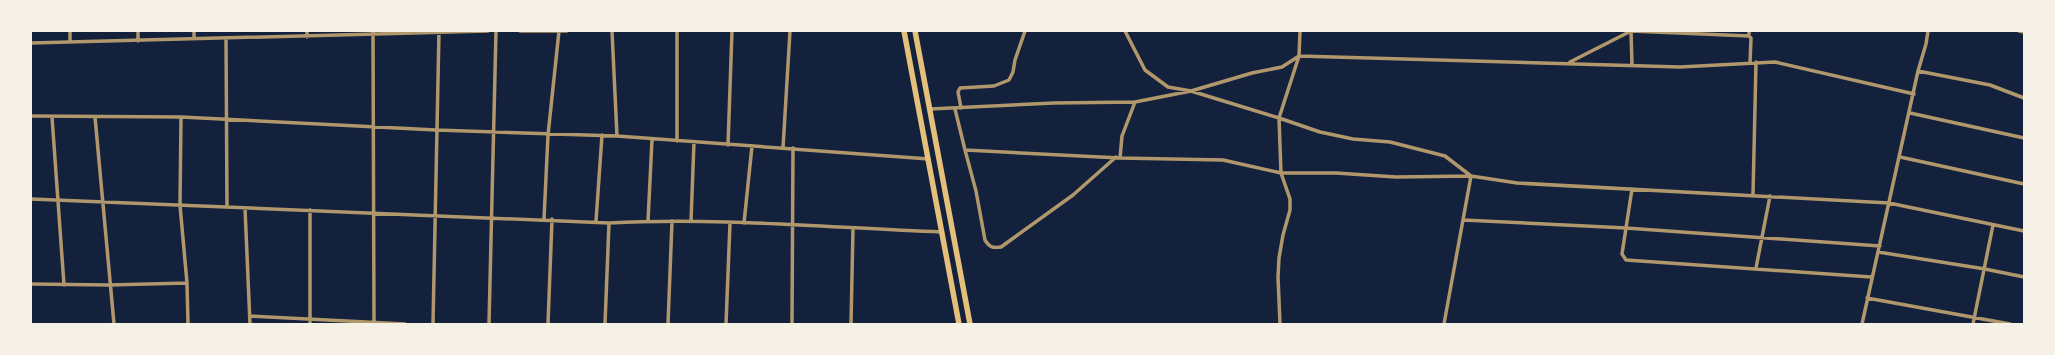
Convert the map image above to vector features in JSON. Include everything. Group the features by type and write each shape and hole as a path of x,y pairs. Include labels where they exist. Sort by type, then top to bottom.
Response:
{"main road":[{"path":"904,31 959,324"},
{"path":"915,31 970,324"}],"street":[{"path":"70,31 70,42"},
{"path":"138,31 138,40"},
{"path":"194,31 194,38"},
{"path":"251,31 251,37"},
{"path":"306,31 307,37"},
{"path":"31,43 194,38 307,37 373,33 488,31"},
{"path":"489,324 496,31"},
{"path":"520,31 567,31"},
{"path":"544,219 548,134 559,31"},
{"path":"612,31 617,136"},
{"path":"677,31 677,141"},
{"path":"728,145 732,31"},
{"path":"783,148 790,31"},
{"path":"961,108 958,92 960,88 994,86 1009,80 1013,72 1014,60 1025,31"},
{"path":"1125,31 1145,70 1168,88 1191,91 1320,132 1353,139 1390,142 1446,156 1471,176"},
{"path":"1280,324 1278,277 1283,235 1290,210 1290,199 1282,173 1279,118 1300,56 1300,31"},
{"path":"1569,62 1631,31 1749,36"},
{"path":"1631,31 1632,65"},
{"path":"1749,31 1749,36 1751,38 1750,63"},
{"path":"1862,324 1871,277 1880,246 1928,31"},
{"path":"2019,31 2024,32"},
{"path":"433,324 439,32"},
{"path":"373,33 374,322"},
{"path":"226,38 228,119 227,207"},
{"path":"930,108 961,108 1054,103 1135,102 1191,91 1252,73 1282,67 1300,56 1569,62 1680,67 1775,62 1914,94"},
{"path":"1753,195 1756,62"},
{"path":"1918,71 1990,85 2024,98"},
{"path":"954,108 976,191 986,240 989,246 994,248 1001,247 1073,195 1118,158 1122,136 1135,102"},
{"path":"1910,113 2024,138"},
{"path":"31,116 228,119 436,130 602,135 652,140 793,148 929,159"},
{"path":"52,117 64,284"},
{"path":"95,117 109,285 114,324"},
{"path":"181,118 180,205 187,283 188,324"},
{"path":"596,221 602,135"},
{"path":"648,221 652,140"},
{"path":"691,221 694,142"},
{"path":"744,223 752,146"},
{"path":"792,324 793,148"},
{"path":"965,150 1118,158 1223,160 1282,173 1336,173 1396,177 1471,176 1518,183 1889,203 2024,231"},
{"path":"1900,157 2024,184"},
{"path":"1444,324 1471,176"},
{"path":"1632,189 1622,254 1626,260 1871,277"},
{"path":"1756,268 1770,196"},
{"path":"31,199 310,210 373,214 552,219 609,223 691,221 942,232"},
{"path":"245,208 250,324"},
{"path":"310,210 310,322"},
{"path":"548,324 552,219"},
{"path":"1463,220 1626,228 1880,246"},
{"path":"668,324 672,221"},
{"path":"605,324 609,223"},
{"path":"726,324 730,223"},
{"path":"1973,324 1993,225"},
{"path":"851,324 853,229"},
{"path":"1878,252 1985,269 2024,278"},
{"path":"31,284 109,285 187,283"},
{"path":"1867,298 2010,324"},
{"path":"250,316 310,322 374,322 405,324"}]}
